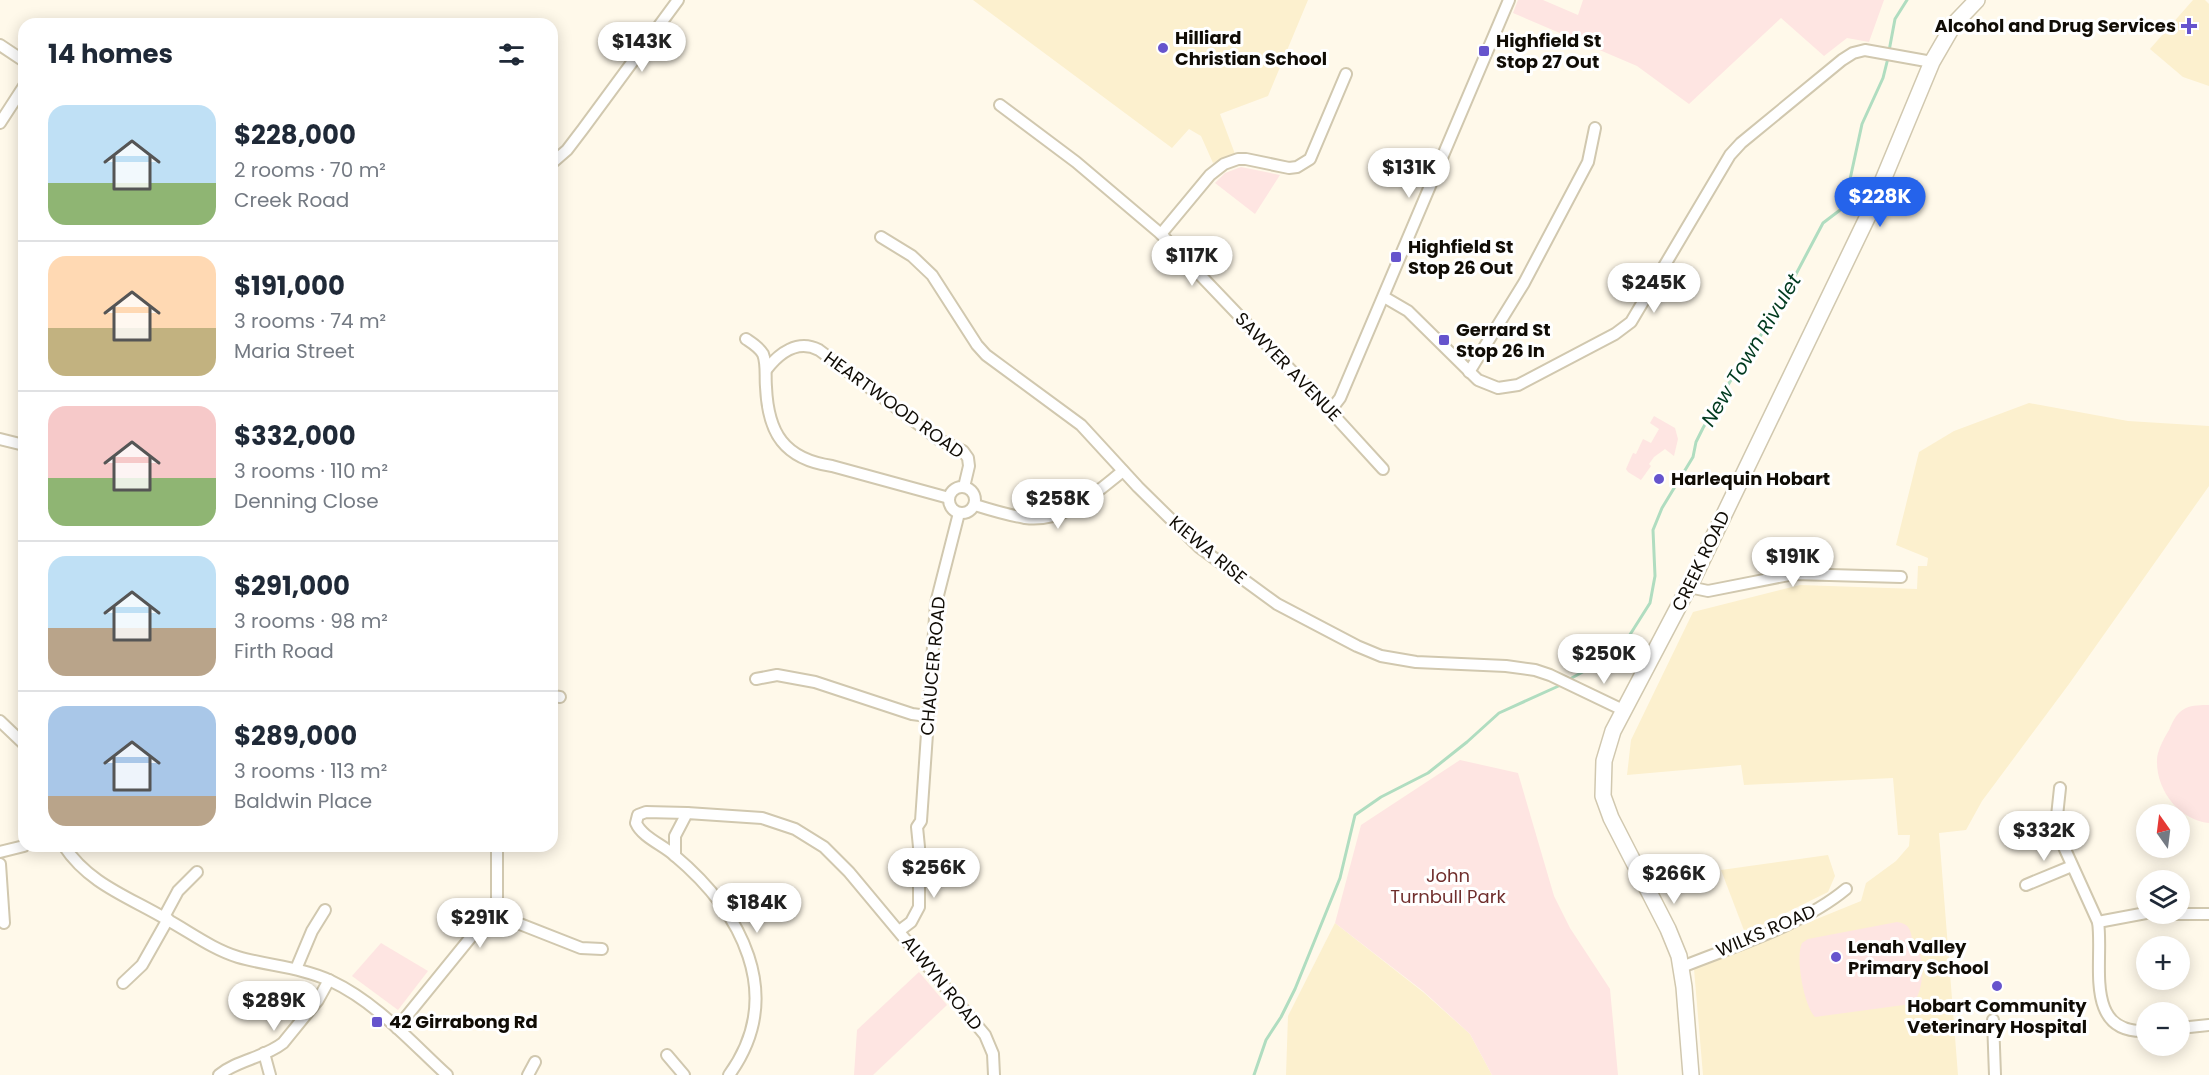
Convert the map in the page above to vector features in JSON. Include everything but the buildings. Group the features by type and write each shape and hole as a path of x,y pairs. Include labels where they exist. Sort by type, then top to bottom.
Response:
{"street":[{"path":"558,158 583,129 678,0"},
{"path":"1330,411 1340,398 1384,297 1509,0"},
{"name":"CREEK ROAD","path":"1691,1075 1682,967 1668,929 1611,819 1603,796 1602,779 1608,741 1689,587 1868,216 1932,62 1954,24 1977,0"},
{"path":"0,45 18,57"},
{"path":"1384,297 1408,311 1469,372 1485,384 1498,388 1511,387 1625,328 1637,316 1730,155 1741,143 1842,60 1859,51 1871,50 1932,62"},
{"path":"1161,234 1210,175 1224,164 1246,159 1289,168 1297,167 1310,159 1346,74"},
{"path":"0,123 18,95"},
{"name":"SAWYER AVENUE","path":"1000,105 1076,162 1161,234 1383,469"},
{"path":"1469,372 1524,283 1588,162 1595,128"},
{"name":"KIEWA RISE","path":"882,237 912,256 940,283 977,345 986,355 1075,420 1183,532 1214,559 1277,604 1367,651 1416,663 1506,666 1535,670 1623,710"},
{"path":"746,339 763,355 769,418 776,435 800,458 815,464 949,498"},
{"name":"HEARTWOOD ROAD","path":"766,370 774,359 793,347 810,346 819,350 938,439 963,451 968,458 969,466 964,487"},
{"path":"0,439 18,444"},
{"path":"975,505 1025,518 1051,517 1075,507 1123,471"},
{"path":"964,487 975,495 975,505 967,512 959,513 951,506 949,498 956,489 964,487"},
{"name":"CHAUCER ROAD","path":"899,931 911,922 919,907 920,847 917,827 921,821 936,603 959,513"},
{"path":"1689,587 1708,591 1794,574 1901,577"},
{"path":"756,679 777,675 815,682 912,714 927,716"},
{"path":"0,722 18,738"},
{"path":"2060,788 2057,826 2059,836 2100,933 2099,993 2106,1011 2122,1027 2136,1030"},
{"name":"ALWYN ROAD","path":"675,856 637,826 638,815 646,812 729,814 762,818 795,829 824,847 899,931 985,1035 993,1054 994,1075"},
{"path":"687,813 675,836 675,856 715,898 736,926 744,940 754,973 756,1003 752,1029 741,1058 729,1075"},
{"path":"0,852 18,848"},
{"path":"68,852 79,866 107,887 166,918 219,950 237,957 296,969 328,980 362,1000 447,1075"},
{"path":"396,1028 497,905 497,852"},
{"path":"0,864 4,923"},
{"path":"2026,885 2072,866"},
{"path":"123,983 142,965 178,891 197,872"},
{"name":"WILKS ROAD","path":"1682,967 1766,933 1827,904 1846,889"},
{"path":"296,969 312,931 325,910"},
{"path":"492,913 581,948 602,949"},
{"path":"2190,914 2209,914"},
{"path":"2097,922 2136,915"},
{"path":"219,1075 226,1069 276,1048 291,1035 318,1000 328,980"},
{"path":"1993,1020 1995,1075"},
{"path":"2190,1027 2209,1025"},
{"path":"264,1053 270,1075"},
{"path":"667,1055 684,1075"},
{"path":"528,1075 535,1062"}],"shaded area":[{"name":"Hilliard Christian School","path":"973,0 1308,0 1268,96 1220,114 1235,154 1213,163 1201,136 1189,129 1172,148"},
{"name":"Alcohol and Drug Services","path":"2193,0 2205,0 2209,4 2209,86 2183,77 2150,49"},
{"path":"2029,403 2128,421 2209,426 2209,486 2069,684 1982,801 1966,830 1939,833 1958,1075 1703,1075 1694,969 1861,901 1866,883 1896,861 1909,846 1910,835 1898,835 1893,778 1744,785 1741,765 1627,775 1631,740 1693,612 1800,585 1917,589 1918,566 1927,566 1928,558 1896,545 1919,452 1954,431"},
{"path":"1828,855 1835,876 1828,892 1745,933 1721,870"},
{"path":"1335,923 1423,992 1470,1034 1492,1075 1286,1075 1288,1016"}],"green space":[{"path":"1518,0 1543,0 1578,15 1583,0 1884,0 1869,42 1847,38 1824,56 1781,18 1689,104 1637,66 1513,13"},
{"path":"1241,167 1280,175 1255,214 1215,183 1225,173"},
{"path":"1654,416 1675,428 1678,439 1674,456 1665,449 1654,457 1649,464 1651,466 1641,480 1626,469 1643,439 1651,443 1659,429 1650,423"},
{"path":"2197,705 2209,705 2209,823 2190,817 2190,804 2171,802 2160,782 2158,771 2158,753 2174,720 2183,710"},
{"name":"John Turnbull Park","path":"1460,760 1518,773 1554,896 1570,928 1610,989 1618,1075 1492,1075 1470,1034 1423,991 1335,923 1361,825"},
{"path":"1897,922 1905,924 1909,929 1920,954 1922,981 1915,1000 1911,1004 1815,1017 1807,1003 1800,970 1802,943 1808,939"},
{"path":"381,943 428,971 398,1010 352,976"},
{"path":"919,972 947,1005 873,1075 854,1075 857,1030"}],"waterway":[{"name":"New Town Rivulet","path":"1889,51 1895,19 1907,0"},
{"name":"New Town Rivulet","path":"1568,680 1619,652 1650,603 1655,576 1653,530 1662,508 1693,457 1696,442 1703,428 1742,361 1782,306 1823,223 1844,207 1862,124 1883,78 1888,58"},
{"name":"New Town Rivulet","path":"1254,1075 1266,1040 1295,989 1340,878 1355,815 1381,797 1428,773 1499,713 1563,684"}],"place":[{"name":"Alcohol and Drug Services","path":"2189,26"},
{"name":"Hilliard Christian School","path":"1163,48"},
{"name":"Highfield St Stop 27 Out","path":"1484,51"},
{"name":"Highfield St Stop 26 Out","path":"1396,257"},
{"name":"Gerrard St Stop 26 In","path":"1444,340"},
{"name":"Harlequin Hobart","path":"1659,479"},
{"name":"Lenah Valley Primary School","path":"1836,957"},
{"name":"Hobart Community Veterinary Hospital","path":"1997,986"},
{"name":"42 Girrabong Rd","path":"377,1022"}]}
